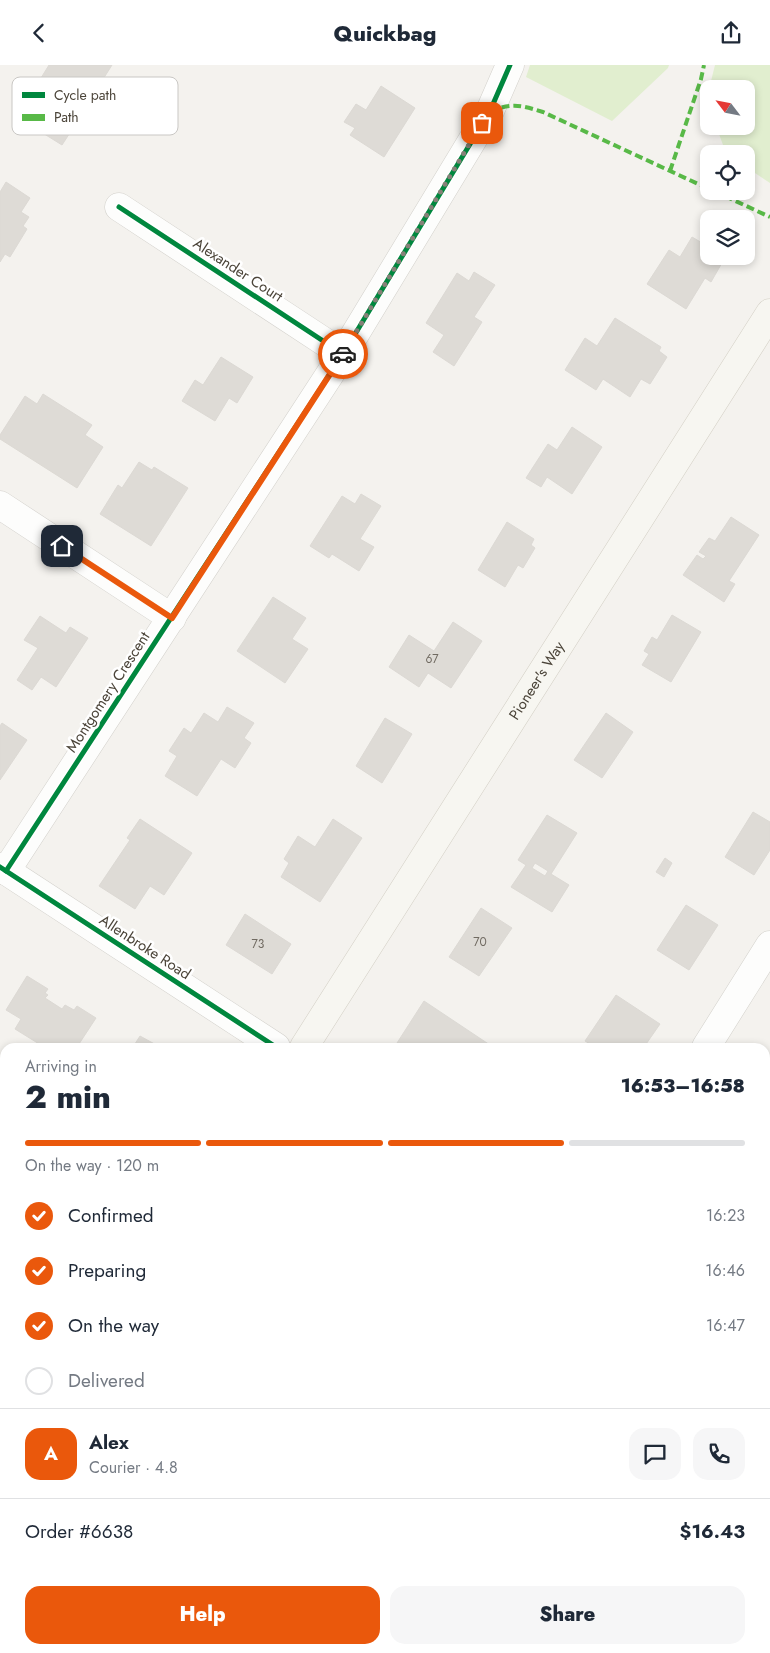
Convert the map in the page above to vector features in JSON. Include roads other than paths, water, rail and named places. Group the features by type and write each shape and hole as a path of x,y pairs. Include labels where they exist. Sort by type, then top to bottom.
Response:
{"main road":[{"name":"Pioneer's Way","path":"307,1043 770,313"}],"street":[{"name":"Montgomery Crescent","path":"3,869 172,618 343,354 490,111 510,65"},
{"name":"Alexander Court","path":"119,207 343,354"},
{"path":"0,505 172,618"},
{"name":"Allenbroke Road","path":"3,869 270,1043"},
{"path":"709,1043 770,945"}]}
